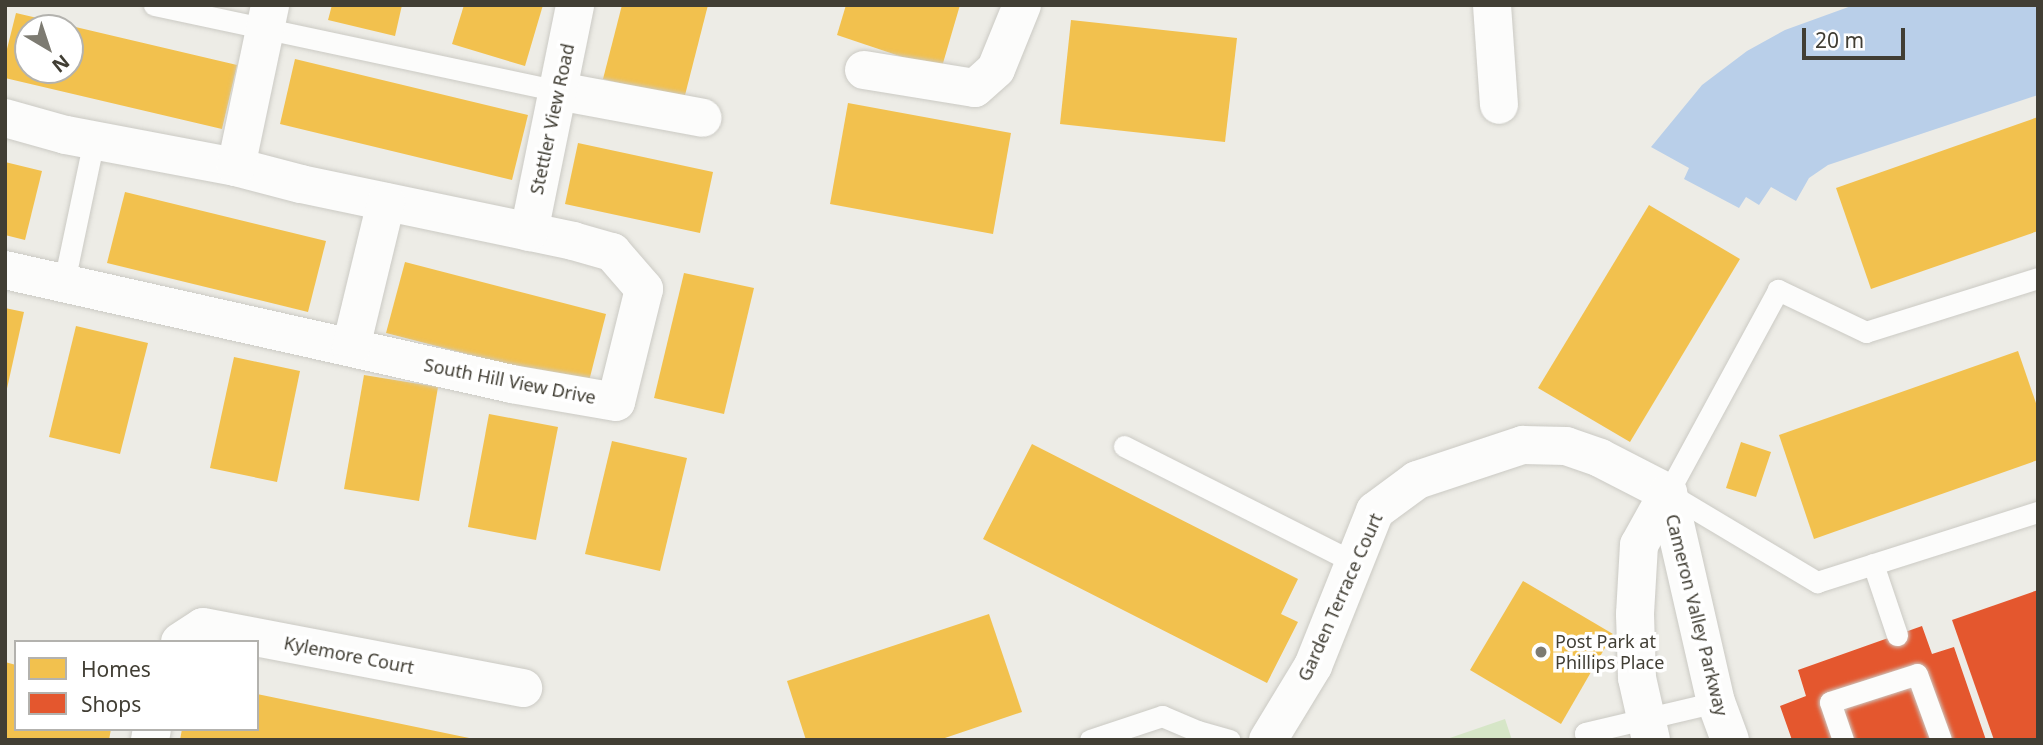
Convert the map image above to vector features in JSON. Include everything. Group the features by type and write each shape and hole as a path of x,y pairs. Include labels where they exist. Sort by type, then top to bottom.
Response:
{"street":[{"name":"Stettler View Road","path":"529,232 575,5"},
{"path":"864,70 975,88 996,69 1022,5"},
{"path":"1492,5 1499,105"},
{"path":"236,167 268,17"},
{"path":"558,91 703,118"},
{"name":"South Hill View Drive","path":"5,118 94,140 236,167 611,252 644,289 615,402 512,384 5,270"},
{"path":"351,347 386,201"},
{"name":"Garden Terrace Court","path":"1268,740 1313,666 1375,511 1417,480 1523,445 1566,446 1600,458 1668,493"},
{"name":"Cameron Valley Parkway","path":"1668,493 1716,702 1730,740"},
{"name":"Cameron Valley Parkway","path":"1649,729 1637,678 1639,545 1668,493"},
{"name":"Kylemore Court","path":"183,640 203,627 523,688"}],"lane":[{"path":"154,5 268,17 558,91"},
{"path":"64,282 94,140"},
{"path":"2038,278 1866,332 1779,290 1668,493 1817,582 2038,512"},
{"path":"1124,446 1354,562"},
{"path":"1873,564 1897,635"},
{"path":"1843,740 1830,702 1917,674 1941,740"},
{"path":"1587,740 1585,733 1649,729 1716,702"},
{"path":"1090,740 1162,716 1198,731 1230,740"}],"green space":[{"path":"1505,719 1512,740 1444,740"}],"water":[{"path":"1854,5 2038,5 2038,95 1828,165 1809,178 1796,201 1771,187 1759,205 1746,197 1739,208 1684,179 1689,168 1651,147 1702,85 1747,51 1785,30"}],"building: Homes":[{"path":"332,5 402,5 395,36 328,20"},
{"path":"464,5 543,5 525,66 452,44"},
{"path":"622,5 708,5 684,99 603,79"},
{"path":"846,5 960,5 941,70 837,35"},
{"path":"1071,20 1237,38 1225,142 1060,124"},
{"path":"14,21 14,80 5,78 5,57"},
{"path":"84,29 237,65 222,129 31,84 84,84"},
{"path":"295,59 528,115 512,180 280,124"},
{"path":"848,103 1011,133 993,234 830,204"},
{"path":"2038,117 2038,231 1871,289 1836,188"},
{"path":"578,143 713,172 700,233 565,204"},
{"path":"5,162 42,171 25,240 5,235"},
{"path":"125,192 326,241 308,312 107,263"},
{"path":"1649,205 1740,259 1630,442 1538,388"},
{"path":"405,262 606,314 588,385 386,333"},
{"path":"684,273 754,288 724,414 654,398"},
{"path":"5,308 24,312 6,393 5,393"},
{"path":"76,326 148,343 120,454 49,437"},
{"path":"2018,351 2038,409 2038,460 1814,539 1779,435"},
{"path":"234,357 300,371 277,482 210,468"},
{"path":"364,375 438,387 419,501 344,489"},
{"path":"489,414 558,427 536,540 468,527"},
{"path":"612,441 687,458 660,571 585,554"},
{"path":"1741,442 1771,452 1756,497 1726,488"},
{"path":"1032,444 1298,579 1281,614 1298,622 1267,683 983,539"},
{"name":"Post Park at Phillips Place","path":"1523,581 1613,634 1561,724 1470,670"},
{"path":"989,614 1022,712 939,740 806,740 787,681"},
{"path":"5,662 14,664 14,731 111,731 109,740 5,740"},
{"path":"259,694 474,739 473,740 180,740 182,731 259,731"}],"building: Shops":[{"path":"2038,590 2038,740 1994,740 1952,620"},
{"path":"1922,626 1932,654 1954,647 1986,740 1792,740 1780,706 1806,696 1798,670"}],"place":[{"name":"Post Park at Phillips Place","path":"1541,652"}]}
